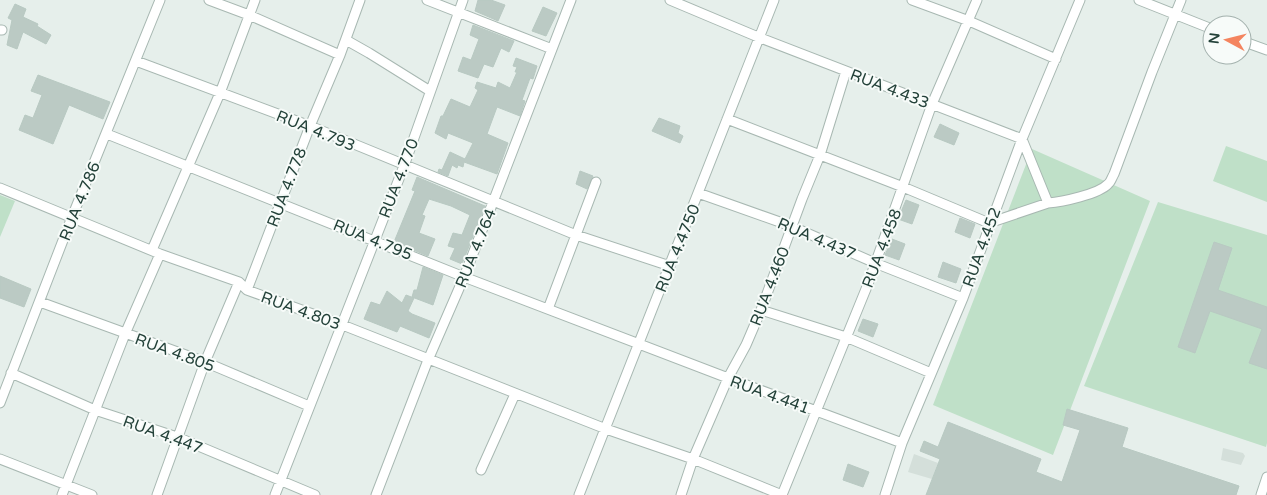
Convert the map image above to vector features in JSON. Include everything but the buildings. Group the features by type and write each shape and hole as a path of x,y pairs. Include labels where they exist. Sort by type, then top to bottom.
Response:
{"street":[{"name":"RUA 4.786","path":"0,403 72,217 160,0"},
{"path":"209,0 250,15 340,55"},
{"path":"62,495 255,0"},
{"name":"RUA 4.778","path":"247,290 360,0"},
{"path":"427,0 552,49"},
{"name":"RUA 4.770","path":"275,495 340,324 404,166 463,0"},
{"name":"RUA 4.764","path":"376,495 428,360 464,276 570,0"},
{"name":"RUA 4.433","path":"670,0 846,72 1022,139"},
{"name":"RUA 4.4750","path":"579,495 774,0"},
{"path":"912,0 968,20 1056,59"},
{"name":"RUA 4.458","path":"782,495 875,263 904,187 932,104 977,0"},
{"name":"RUA 4.452","path":"886,495 902,443 963,298 989,223 1080,0"},
{"path":"1139,0 1202,25"},
{"path":"727,119 904,187 989,223 1048,203 1084,196 1108,185 1114,174 1175,13 1182,0"},
{"path":"346,40 430,91"},
{"path":"1252,45 1267,50"},
{"name":"RUA 4.793","path":"136,61 310,126 576,236 670,266"},
{"name":"RUA 4.460","path":"681,495 693,459 728,378 746,345 761,310 791,226 820,155 846,72"},
{"name":"RUA 4.795","path":"107,134 639,344"},
{"path":"1022,139 1048,203"},
{"path":"548,309 596,182"},
{"name":"RUA 4.803","path":"0,188 156,252 239,282 247,290 340,324 606,429 693,459 782,495"},
{"name":"RUA 4.437","path":"698,193 791,226 875,263 963,298"},
{"path":"157,495 205,362 239,282"},
{"name":"RUA 4.805","path":"40,302 205,362 309,406"},
{"path":"761,310 846,337 931,373"},
{"name":"RUA 4.441","path":"639,344 902,443"},
{"name":"RUA 4.447","path":"11,373 95,410 177,437 315,495"},
{"path":"481,470 514,394"},
{"path":"0,458 92,495"},
{"path":"1261,495 1267,477"}],"shaded area":[{"path":"1223,448 1243,453 1245,456 1241,465 1221,460"},
{"path":"914,454 938,463 932,479 908,472"}],"green space":[{"path":"1226,146 1267,161 1267,202 1213,181"},
{"path":"1032,149 1150,201 1053,455 933,405"},
{"path":"0,195 15,201 0,237"},
{"path":"1158,202 1267,235 1266,447 1084,386"}]}
